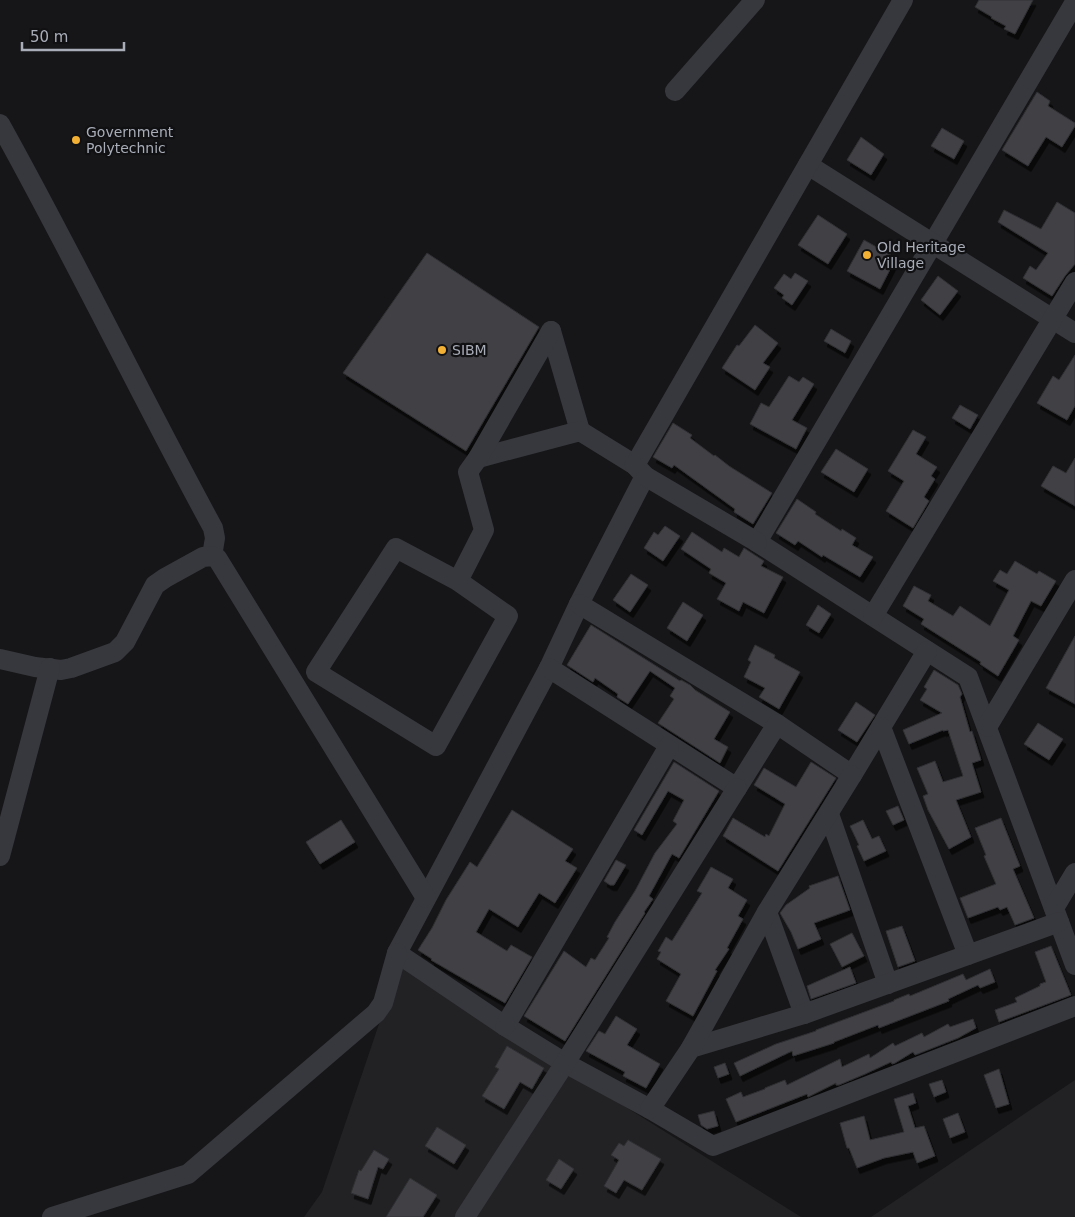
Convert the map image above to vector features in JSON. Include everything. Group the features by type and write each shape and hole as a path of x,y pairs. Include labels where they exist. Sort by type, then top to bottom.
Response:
{"street":[{"path":"675,91 755,0"},
{"path":"52,1217 188,1174 376,1013 383,1003 397,953 548,668 640,471 808,165 903,0"},
{"path":"757,542 1075,2"},
{"path":"0,124 55,223 154,420 213,528 215,538 212,556"},
{"path":"808,165 1075,333"},
{"path":"873,616 1075,282"},
{"path":"458,581 484,530 468,472 478,458 551,331 580,431 640,471 757,542 968,677 1075,965"},
{"path":"478,458 580,431"},
{"path":"396,548 458,581 508,616 436,746 316,672 396,548"},
{"path":"0,659 61,670 115,652 125,642 155,585 164,578 203,557 212,556 217,558 426,898"},
{"path":"987,727 1075,580"},
{"path":"579,604 777,724 852,775"},
{"path":"650,1109 690,1048 767,912 829,814 927,651"},
{"path":"0,856 50,668"},
{"path":"548,668 737,788"},
{"path":"464,1217 565,1062 777,724"},
{"path":"881,728 968,955"},
{"path":"506,1026 669,746"},
{"path":"829,814 888,984"},
{"path":"1057,915 1075,873"},
{"path":"690,1048 804,1014 968,955 1057,915 1075,901"},
{"path":"767,912 804,1014"},
{"path":"397,953 506,1026 565,1062 713,1146 1075,1006"}],"shaded area":[{"path":"399,965 801,1217 304,1217 322,1192"},
{"path":"1075,1080 1075,1217 871,1217"}],"building":[{"path":"979,0 1033,0 1015,34 1004,29 1006,26 975,7"},
{"path":"1037,92 1050,101 1048,106 1075,123 1075,126 1062,147 1046,137 1028,166 1002,150"},
{"path":"942,128 964,141 954,159 931,146"},
{"path":"861,137 884,154 871,175 847,160"},
{"path":"1057,202 1075,213 1075,264 1052,296 1023,278 1030,266 1036,270 1048,253 998,222 1004,210 1041,229"},
{"path":"818,215 847,234 828,264 798,245"},
{"path":"864,240 896,258 880,289 847,271"},
{"name":"SIBM","path":"427,253 539,327 466,451 343,373"},
{"path":"795,273 808,281 792,305 782,298 784,295 774,288 784,274 791,279"},
{"path":"938,276 958,291 940,315 921,300"},
{"path":"755,325 778,343 763,363 770,367 755,390 722,368 737,345 739,346"},
{"path":"831,329 851,341 845,353 824,341"},
{"path":"1075,355 1075,406 1067,420 1037,403 1053,376 1059,380"},
{"path":"789,376 799,382 803,377 814,384 792,420 807,428 796,449 750,424 761,403 769,407"},
{"path":"960,405 978,415 970,429 952,418"},
{"path":"673,423 692,435 690,438 714,456 772,493 753,524 734,512 735,509 674,465 672,468 653,457"},
{"path":"913,430 926,437 916,454 937,467 931,476 935,479 924,497 929,501 913,528 886,511 904,481 888,471"},
{"path":"836,449 868,469 854,492 821,472"},
{"path":"1075,458 1075,506 1041,486 1053,466 1066,473"},
{"path":"797,499 816,512 815,514 841,531 842,529 856,538 852,545 873,557 860,577 823,555 822,557 798,541 795,545 776,533"},
{"path":"665,526 680,536 663,561 644,548 654,532 658,535"},
{"path":"692,532 722,552 724,548 739,557 744,548 764,561 761,566 783,577 764,613 743,602 739,611 717,599 726,583 709,573 711,569 681,549"},
{"path":"1015,561 1037,574 1039,571 1056,581 1041,606 1031,601 1013,636 1019,640 998,676 980,664 981,662 921,624 924,619 903,606 914,586 931,595 928,601 953,616 960,606 990,626 1009,590 993,581 1000,570 1007,574"},
{"path":"631,574 648,585 630,612 613,600"},
{"path":"683,602 703,615 687,641 667,628"},
{"path":"818,605 831,614 819,633 806,625"},
{"path":"591,625 680,681 690,685 730,712 714,739 728,747 720,763 658,723 674,699 670,696 675,688 650,671 628,704 617,697 618,694 595,678 593,682 567,665"},
{"path":"1075,636 1075,704 1046,688"},
{"path":"755,645 775,655 774,658 800,672 779,709 759,697 765,688 744,677 751,662 748,660"},
{"path":"934,670 958,685 962,694 960,697 970,732 972,731 981,760 972,763 981,792 956,800 971,837 949,849 928,810 923,796 928,794 917,768 935,761 943,782 963,776 948,730 943,730 909,744 903,730 942,713 920,700 927,689 924,687"},
{"path":"856,702 875,715 857,742 838,730"},
{"path":"1038,723 1063,739 1049,760 1024,744"},
{"path":"674,762 719,791 679,858 672,854 649,896 653,899 645,913 565,1041 524,1016 564,951 586,967 591,958 595,960 655,853 677,824 673,821 684,800 668,791 642,835 634,830"},
{"path":"811,762 836,778 778,871 723,836 733,818 765,837 766,834 769,836 785,804 754,785 764,768 796,787"},
{"path":"898,806 904,820 893,825 886,811"},
{"path":"512,810 573,849 565,861 577,868 555,903 539,893 518,927 489,909 476,932 507,951 511,945 532,957 505,1003 431,960 418,950 470,862 477,867"},
{"path":"1001,818 1020,866 1013,869 1034,918 1015,925 1007,907 1000,910 998,907 968,918 960,898 996,884 975,828"},
{"path":"341,820 355,842 320,864 306,842"},
{"path":"863,820 872,839 879,836 886,851 864,861 850,826"},
{"path":"616,860 626,865 614,885 610,885 604,881"},
{"path":"711,867 733,879 728,888 747,900 738,916 743,919 727,948 729,949 715,970 717,971 693,1016 666,1001 681,974 657,959 661,952 658,951 666,937 672,941 702,893 697,891"},
{"path":"838,876 850,910 814,923 821,939 798,949 780,913 786,905 810,888 809,886"},
{"path":"902,926 915,961 898,967 886,931"},
{"path":"852,933 864,956 842,967 830,944"},
{"path":"1051,946 1071,995 999,1022 995,1010 1017,1002 1015,998 1046,982 1035,952"},
{"path":"850,967 856,983 811,999 807,986"},
{"path":"990,969 995,982 980,988 978,985 948,999 949,1001 879,1028 878,1025 834,1043 793,1056 792,1051 740,1076 734,1063 776,1044 816,1031 909,994 910,996 963,974 966,980"},
{"path":"616,1016 637,1029 627,1045 660,1064 646,1088 623,1076 625,1072 586,1051 599,1031 605,1034"},
{"path":"973,1019 976,1028 958,1038 915,1055 913,1052 895,1063 892,1064 891,1062 839,1085 836,1085 836,1083 808,1097 807,1094 736,1122 726,1099 741,1092 743,1097 785,1080 787,1085 840,1059 842,1067 869,1054 870,1058 893,1043 895,1046 922,1033 924,1037 948,1024 950,1027"},
{"path":"507,1046 544,1068 532,1089 520,1082 504,1109 482,1096 499,1069 495,1067"},
{"path":"725,1063 729,1074 718,1078 714,1067"},
{"path":"999,1069 1009,1104 996,1108 984,1075"},
{"path":"942,1080 946,1092 934,1097 929,1084"},
{"path":"913,1093 916,1103 908,1106 915,1128 924,1126 935,1156 917,1163 913,1152 884,1158 857,1168 849,1148 847,1148 840,1123 864,1116 870,1140 904,1132 894,1099"},
{"path":"714,1111 718,1126 707,1129 701,1125 698,1115"},
{"path":"958,1113 965,1132 950,1138 943,1119"},
{"path":"437,1127 466,1145 454,1164 425,1146"},
{"path":"628,1140 661,1159 642,1190 624,1180 616,1193 604,1186 619,1160 611,1155 619,1143 624,1146"},
{"path":"374,1150 389,1159 383,1169 378,1167 368,1199 351,1193 359,1170 361,1171"},
{"path":"559,1159 574,1169 561,1189 546,1180"},
{"path":"410,1178 437,1195 423,1217 386,1217"}],"place":[{"name":"Government Polytechnic","path":"76,140"},
{"name":"Old Heritage Village","path":"867,255"},
{"name":"SIBM","path":"442,350"}]}
